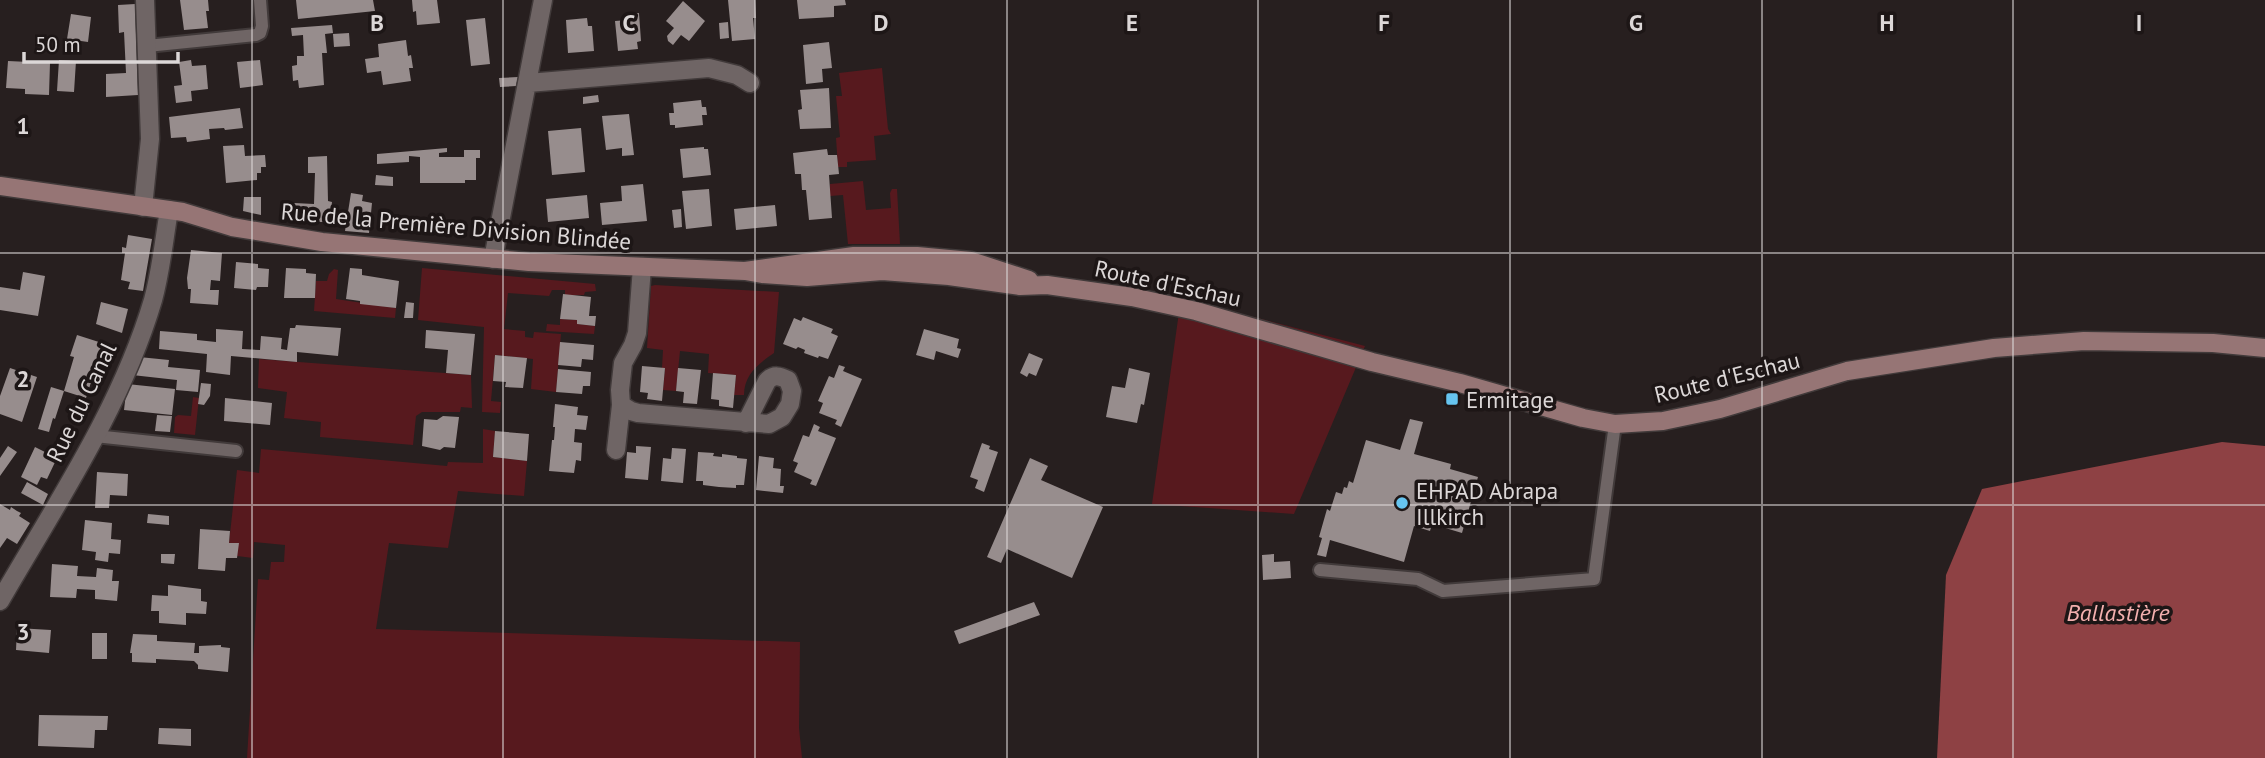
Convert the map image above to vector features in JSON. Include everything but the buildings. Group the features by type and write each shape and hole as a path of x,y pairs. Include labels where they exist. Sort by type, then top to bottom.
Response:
{"main road":[{"name":"Rue de la Première Division Blindée","path":"0,187 169,210 192,214 232,227 280,235 493,259 745,271 807,277 882,271 969,278 1020,286 1047,285"},
{"name":"Route d'Eschau","path":"1047,285 1186,308 1372,362 1615,424 1663,421 1720,409 1847,371 1994,348 2084,341 2213,343 2265,348"}],"street":[{"path":"143,207 150,139 145,0"},
{"path":"493,259 543,0"},
{"path":"528,83 709,68 737,75 750,83"},
{"name":"Rue du Canal","path":"0,601 95,436 140,337 161,266 169,210"},
{"path":"616,450 623,363 638,333 642,267"},
{"path":"621,405 638,413 746,423"}],"lane":[{"path":"147,46 256,35 260,33 262,26 260,0"},
{"path":"1320,570 1418,579 1443,591 1594,579 1615,424"},
{"path":"95,436 236,451"}],"shaded area":[{"path":"882,68 888,129 891,134 874,136 876,160 847,162 847,167 838,167 836,138 840,137 836,96 842,96 839,73"},
{"path":"863,181 866,210 891,208 890,193 892,189 897,189 900,244 848,244 843,195 830,196 830,184"},
{"path":"422,268 595,284 596,291 585,292 584,295 565,295 565,290 552,290 549,296 508,293 504,329 525,331 525,337 533,338 534,332 561,334 556,392 531,389 533,359 495,355 491,401 501,402 500,413 482,412 484,327 418,320"},
{"path":"334,269 338,270 336,299 396,308 395,318 314,311 316,281 327,281"},
{"path":"651,286 779,292 774,353 749,376 744,395 734,395 736,375 708,373 709,354 680,351 676,391 663,390 663,350 647,348"},
{"path":"1181,298 1365,346 1294,514 1152,504"},
{"path":"560,319 577,320 578,324 595,326 594,334 546,331 547,324 560,325"},
{"path":"259,359 471,375 472,408 461,407 460,412 422,412 416,416 413,445 320,437 321,422 284,418 287,392 258,388"},
{"path":"193,397 199,398 195,435 174,433 175,417 191,416"},
{"path":"483,429 495,431 493,457 527,461 524,496 458,491 448,548 389,543 376,629 800,642 799,728 802,758 247,758 258,579 269,580 271,562 284,562 285,545 254,542 253,558 237,556 238,543 229,543 237,470 259,473 261,449 447,466 448,462 483,463"}],"water":[{"name":"Ballastière","path":"2222,442 2265,446 2265,758 1937,758 1946,575 1982,489"}],"place":[{"name":"Ermitage","path":"1452,399"},
{"name":"EHPAD Abrapa Illkirch","path":"1402,503"}]}
